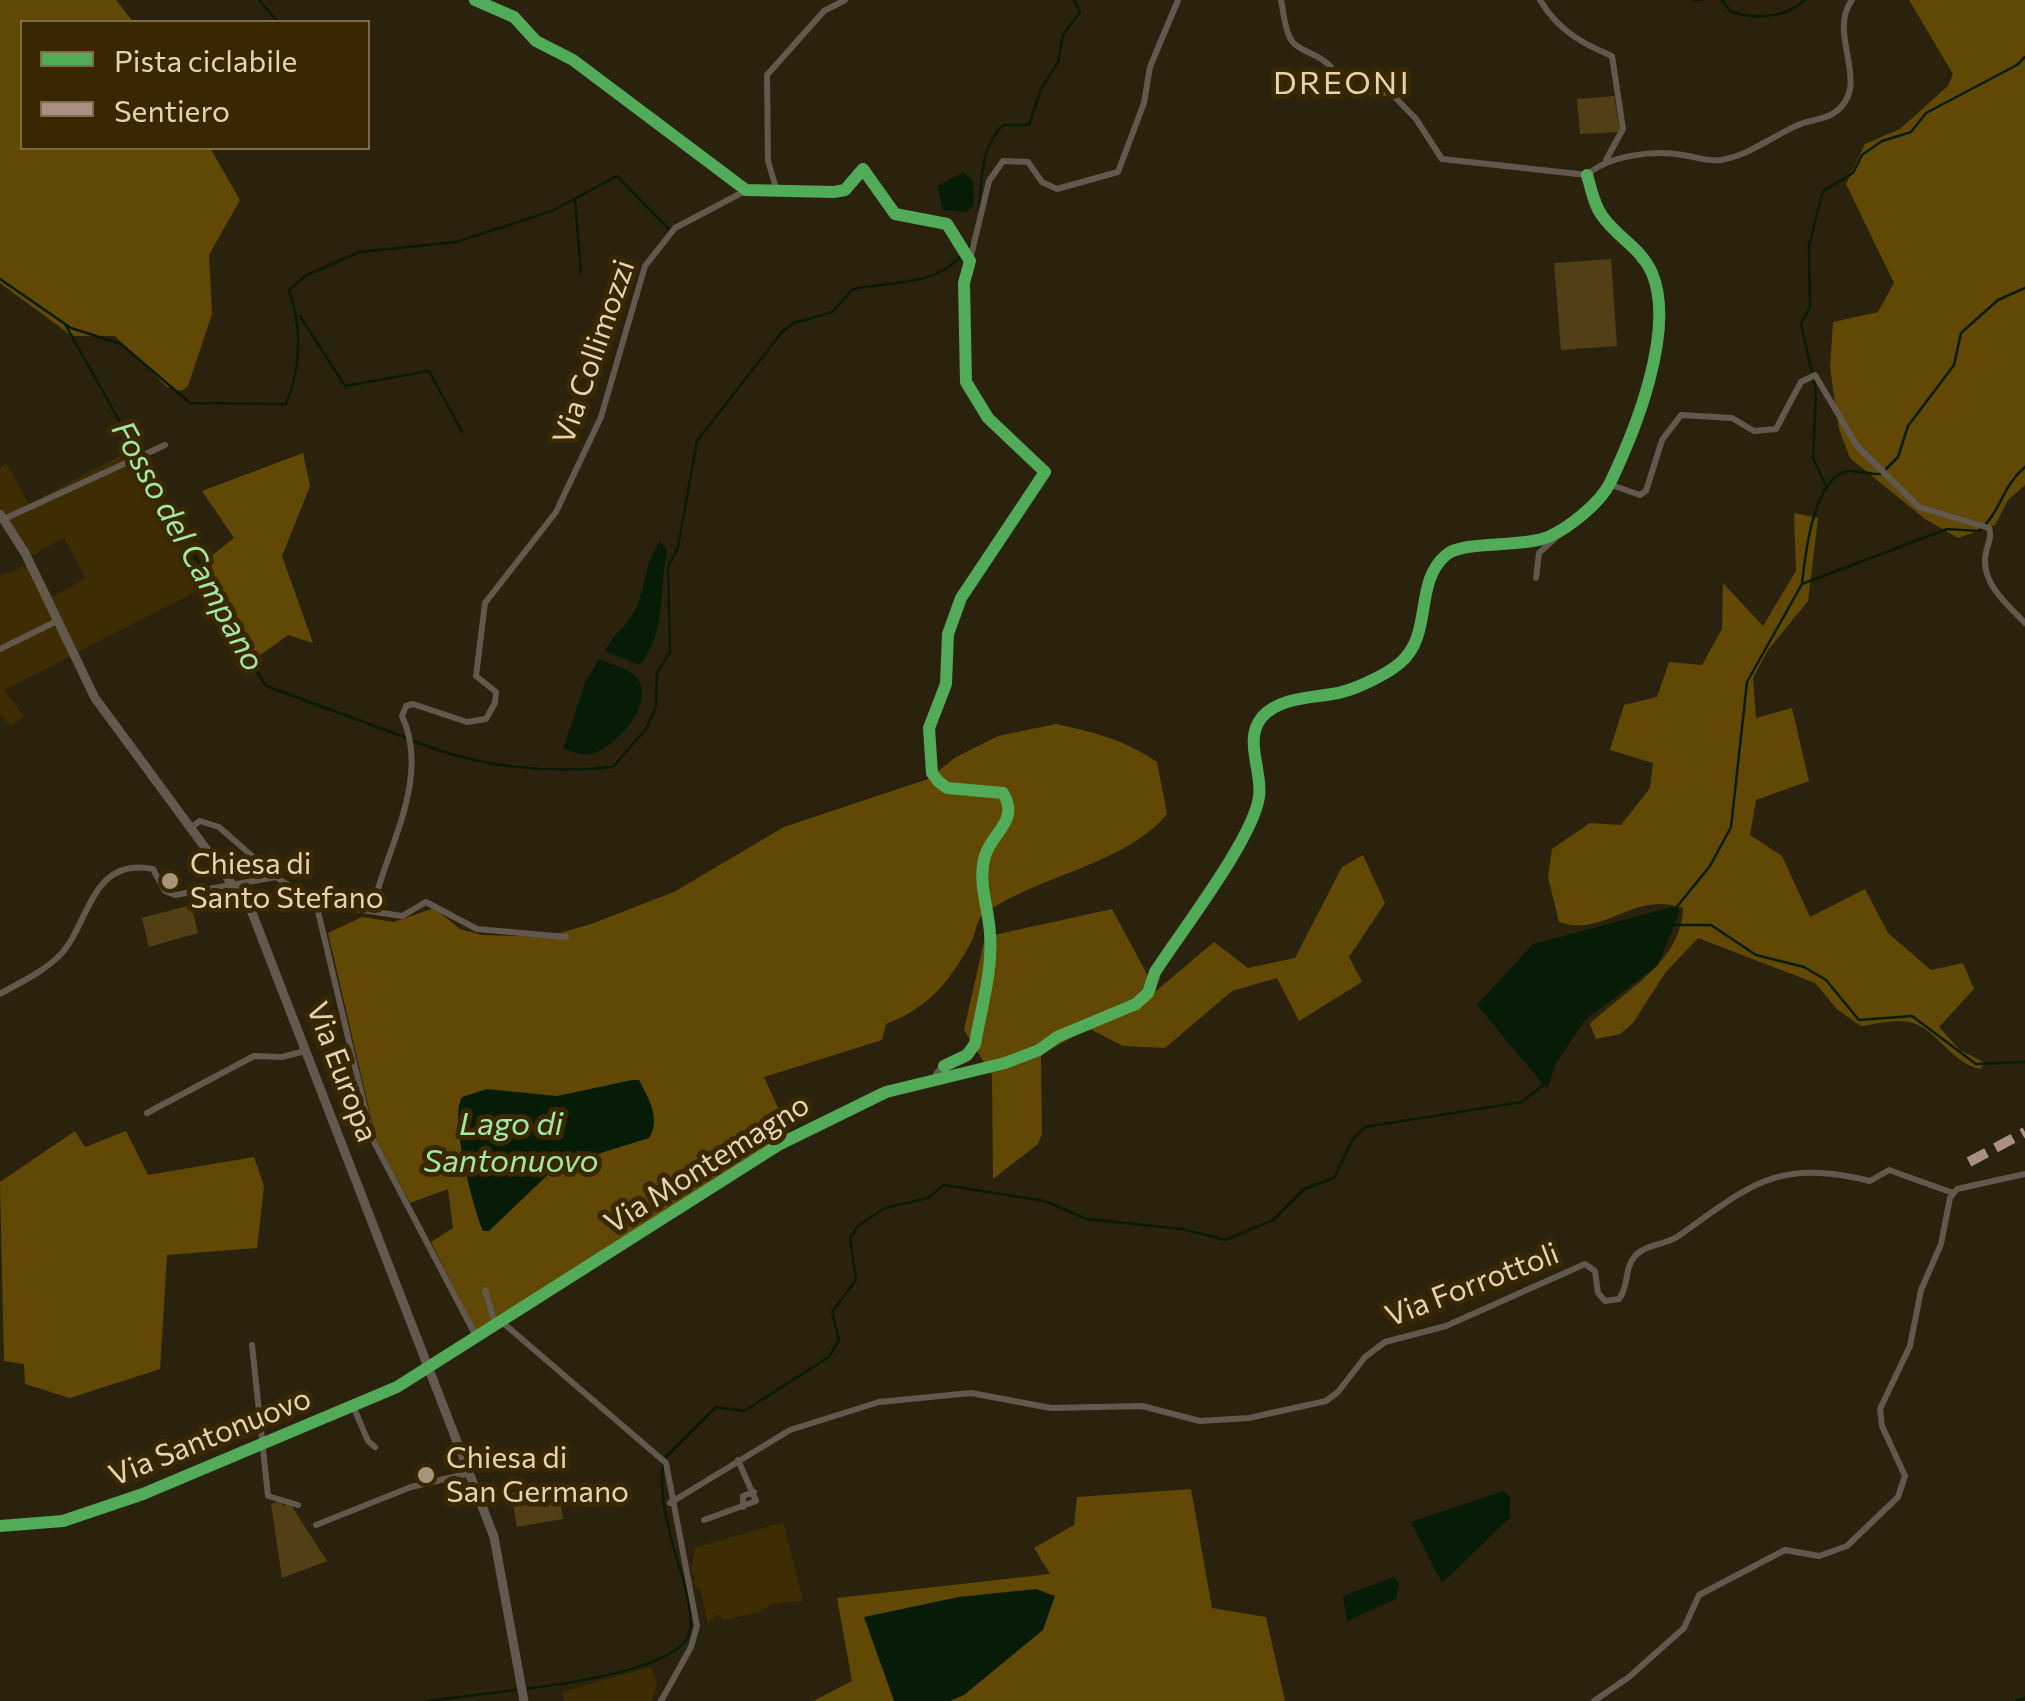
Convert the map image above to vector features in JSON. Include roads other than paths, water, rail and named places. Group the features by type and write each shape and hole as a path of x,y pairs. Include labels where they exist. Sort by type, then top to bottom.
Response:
{"main road":[{"name":"Via Europa","path":"2,516 95,698 237,885 251,910 498,1552 523,1693"}],"street":[{"path":"474,0 514,17 536,41 573,60 746,190 844,190 863,168 895,214 947,224 970,261"},
{"path":"777,191 768,161 767,75 824,11 845,0"},
{"path":"935,1077 939,1068 968,1055 976,1044 990,940 983,902 983,859 1007,823 1009,812 1003,793 947,788 938,781 932,772 929,728 946,684 948,634 961,598 1045,472 988,418 966,382 964,283 990,181 1003,161 1028,162 1042,182 1057,189 1118,172 1144,102 1150,67 1178,0"},
{"path":"1281,0 1290,40 1317,53 1331,68 1320,80 1348,90 1391,93 1416,119 1442,159 1587,175 1604,162 1624,129 1612,56 1588,48 1566,32 1540,0"},
{"path":"1604,162 1678,154 1719,160 1745,154 1800,124 1834,113 1847,98 1851,56 1840,29 1843,12 1852,0"},
{"name":"Via Montemagno","path":"430,1368 780,1144 886,1092 1019,1059 1057,1037 1136,1004 1148,993 1155,972 1240,840 1259,798 1253,731 1264,714 1306,697 1335,694 1402,662 1423,624 1430,572 1446,554 1456,548 1511,547 1548,537 1578,518 1610,484 1632,440 1650,373 1659,305 1645,259 1602,216 1587,175"},
{"name":"Via Collimozzi","path":"372,910 384,860 413,784 411,740 402,716 406,706 413,704 467,722 486,719 496,692 481,682 476,668 485,603 556,512 601,417 645,266 674,228 746,190"},
{"path":"1610,484 1622,492 1640,495 1646,491 1662,440 1681,416 1732,418 1754,432 1776,429 1802,382 1815,374 1858,446 1919,508 1989,528 1992,538 1984,565 1988,577 2025,623"},
{"path":"2,516 165,446"},
{"path":"1536,578 1540,553 1578,518"},
{"path":"0,648 58,621"},
{"path":"190,828 200,821 219,826 276,877 316,902 402,916 426,902 477,929 566,937"},
{"path":"0,994 56,959 98,884 124,872 153,868 167,894 176,895 276,877"},
{"path":"316,902 374,1143 477,1338"},
{"path":"147,1113 254,1056 282,1056 306,1050"},
{"name":"Via Forrottoli","path":"670,1503 790,1430 879,1402 958,1393 1051,1408 1142,1406 1200,1421 1249,1418 1326,1401 1338,1392 1364,1357 1385,1342 1446,1326 1585,1264 1595,1271 1600,1296 1612,1303 1624,1293 1630,1262 1641,1250 1666,1244 1755,1182 1834,1171 1870,1181 1888,1170 1953,1193"},
{"path":"1594,1701 1630,1677 1684,1628 1699,1595 1785,1550 1804,1556 1834,1552 1898,1497 1905,1476 1882,1426 1880,1409 1910,1346 1921,1290 1942,1244 1953,1193 2025,1174"},
{"path":"485,1290 499,1324 663,1461 697,1626 661,1701"},
{"path":"252,1346 268,1498 298,1505"},
{"name":"Via Santonuovo","path":"0,1526 63,1521 262,1445 430,1368"},
{"path":"353,1406 368,1441 375,1447"},
{"path":"704,1520 744,1507 742,1496 754,1492 738,1460"},
{"path":"316,1525 411,1486 470,1473"}],"water":[{"path":"964,172 973,182 974,204 967,212 943,210 937,186"},
{"path":"660,541 667,550 658,625 639,665 605,651 634,612"},
{"path":"599,659 636,677 642,687 642,699 620,736 597,752 584,755 563,749 585,683"},
{"path":"1672,907 1680,911 1658,965 1585,1020 1556,1063 1547,1089 1477,1005 1533,944"},
{"name":"Lago di Santonuovo","path":"639,1080 652,1109 654,1124 649,1138 556,1167 489,1231 483,1231 460,1142 462,1097 487,1089 557,1096"},
{"path":"1503,1491 1510,1497 1510,1518 1442,1583 1411,1522"},
{"path":"1394,1577 1399,1584 1396,1599 1347,1621 1343,1596"},
{"path":"1036,1589 1055,1596 1043,1630 964,1695 950,1701 894,1701 864,1617 959,1597"}],"waterway":[{"path":"259,0 276,20"},
{"name":"Fosso del Campano","path":"979,209 990,144 1003,125 1029,125 1041,89 1058,62 1063,35 1080,12 1074,0"},
{"path":"1693,0 1701,0"},
{"path":"1722,0 1730,11 1749,16 1779,14 1805,0"},
{"path":"1827,488 1813,458 1816,390 1801,324 1810,307 1809,245 1823,191 1853,173 1862,155 1882,141 1911,132 1926,113 2017,65 2025,57"},
{"path":"0,279 71,328 121,344 190,403 286,404 298,347 289,290 305,276 359,252 456,242 552,211 617,176 669,229"},
{"path":"575,200 581,273"},
{"name":"Fosso del Campano","path":"414,741 462,757 512,766 563,770 613,767 646,729 656,707 657,673 670,652 668,567 678,547 697,441 782,332 794,323 832,312 853,289 917,280 946,269 970,245"},
{"path":"1886,469 1898,457 1908,426 1954,365 1961,333 1998,300 2025,288"},
{"path":"300,316 345,386 429,371 462,432"},
{"name":"Fosso del Campano","path":"65,324 204,572 226,622 266,686 407,738"},
{"path":"1675,909 1710,866 1731,827 1747,682 1802,584 1947,529 1979,531 2025,467"},
{"path":"1802,584 1813,519 1826,487 1836,476 1848,471 1880,474"},
{"path":"1674,925 1711,925 1756,955 1804,967 1826,980 1859,1020 1912,1016 1976,1064 2025,1062"},
{"path":"666,1457 716,1407 744,1411 829,1357 839,1340 832,1312 856,1280 850,1238 859,1225 885,1208 928,1198 944,1185 1045,1201 1086,1219 1182,1229 1225,1240 1273,1220 1304,1189 1334,1178 1353,1139 1365,1127 1522,1102 1543,1085"},
{"path":"524,1689 641,1666 664,1657 689,1634 688,1600 664,1504 663,1465"},
{"path":"428,1701 516,1690"},
{"path":"2016,1701 2025,1698"}],"place":[{"name":"Chiesa di Santo Stefano","path":"170,881"},
{"name":"Chiesa di San Germano","path":"426,1475"}],"district":[{"name":"DREONI","path":"1342,83"}]}
